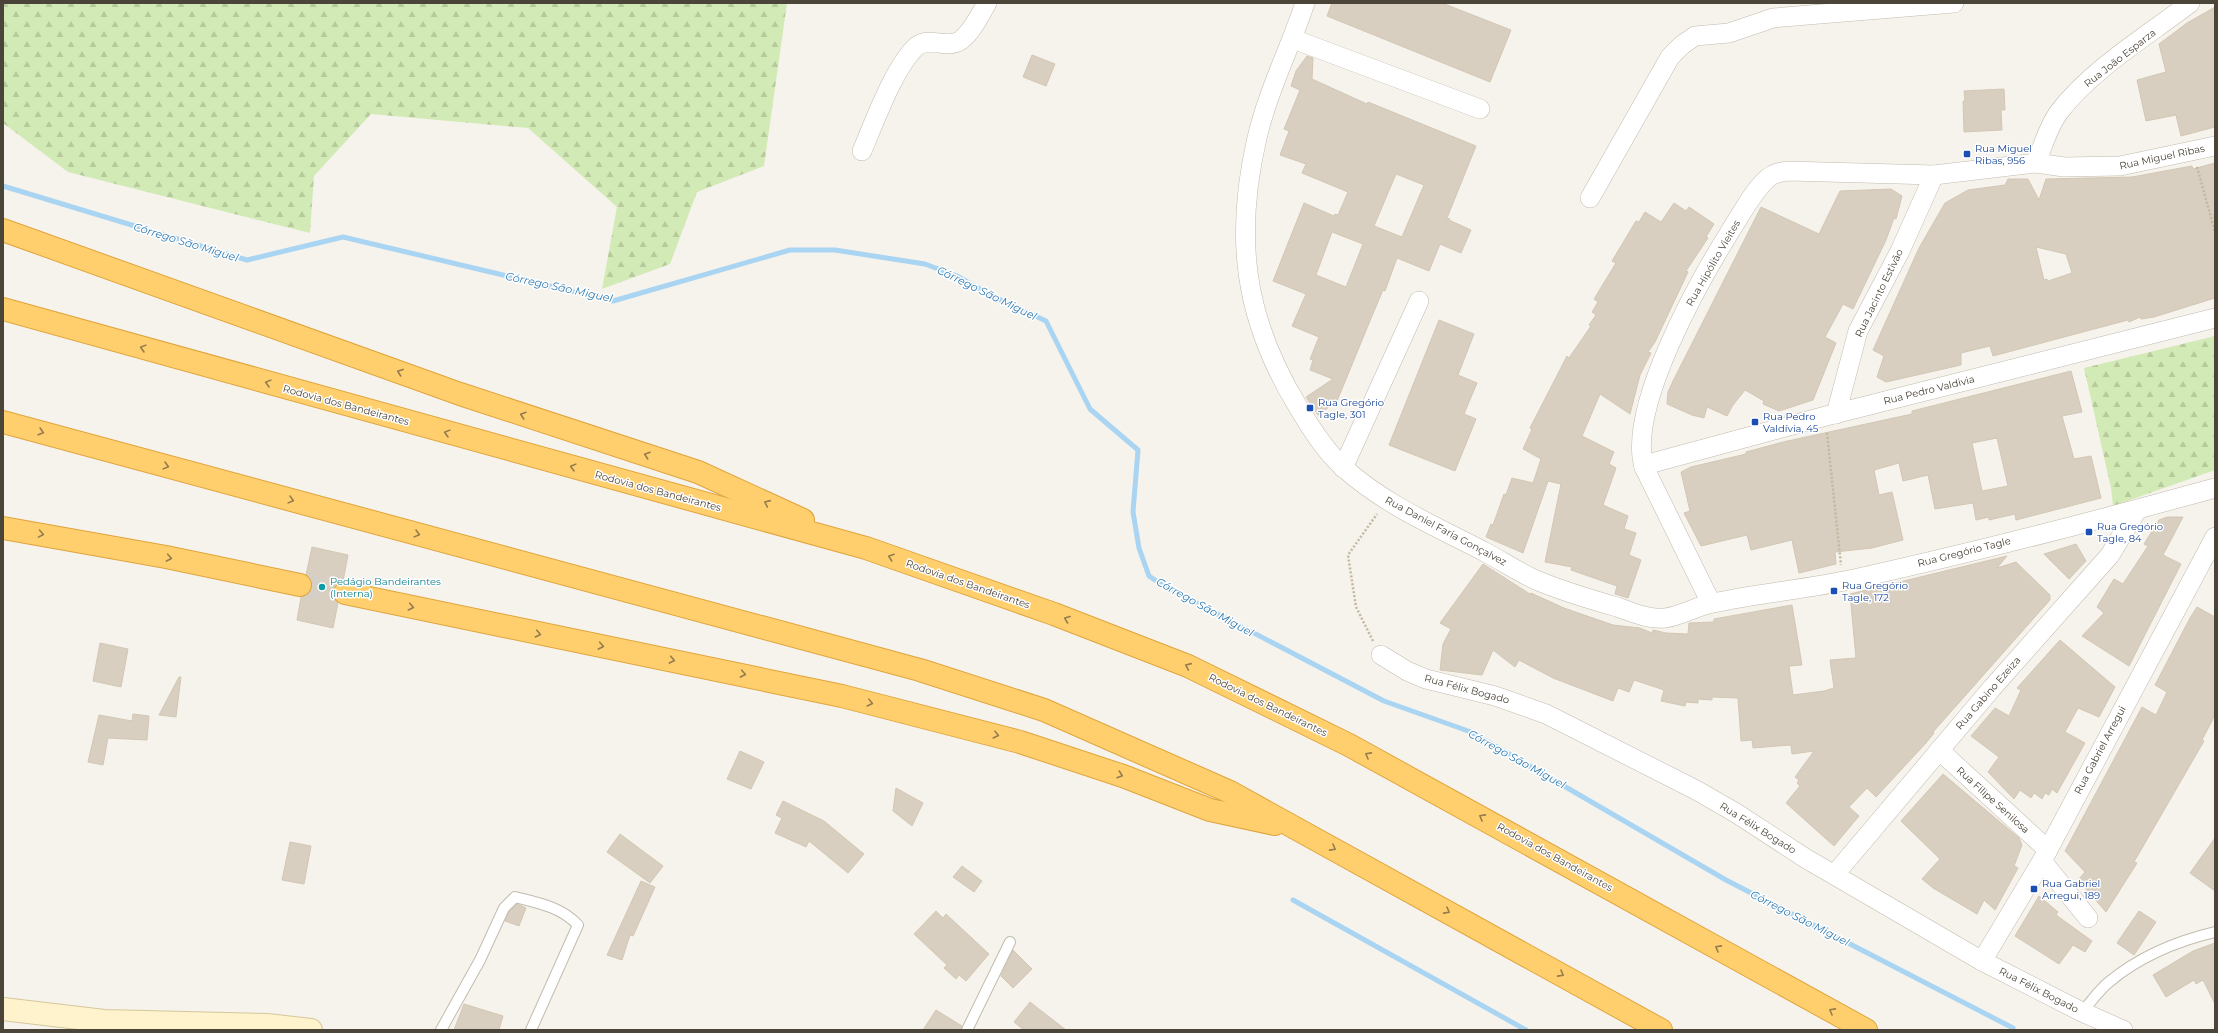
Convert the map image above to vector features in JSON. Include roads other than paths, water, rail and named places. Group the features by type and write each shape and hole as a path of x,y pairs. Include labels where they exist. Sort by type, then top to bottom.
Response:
{"highway":[{"path":"3,230 460,394 698,472 866,548"},
{"path":"3,300 102,337"},
{"name":"Rodovia dos Bandeirantes","path":"3,309 866,548 1054,614 1188,666 1349,745 1866,1030"},
{"path":"3,422 920,670 1044,710 1230,792 1661,1030"},
{"path":"3,528 166,557 300,585"},
{"path":"345,594 842,696 1020,742 1124,776 1210,810 1299,830"}],"main road":[{"path":"3,1009 104,1021 267,1025 312,1030"}],"street":[{"path":"862,151 893,82 906,59 918,45 932,42 948,45 961,41 972,28 987,3"},
{"name":"Rua Daniel Faria Gonçalvez","path":"1305,3 1293,39 1272,89 1258,135 1246,197 1244,236 1249,280 1263,338 1278,374 1313,432 1343,468 1387,500 1532,578 1563,591 1640,615 1663,618 1711,603"},
{"path":"1590,198 1659,76 1682,45 1695,36 1729,33 1773,18 1954,3"},
{"name":"Rua João Esparza","path":"2036,163 2048,132 2058,113 2083,86 2190,3"},
{"path":"1293,39 1480,110"},
{"name":"Rua Miguel Ribas","path":"2036,163 2064,167 2120,166 2215,146"},
{"name":"Rua Hipólito Vieites","path":"1711,603 1644,468 1640,454 1642,434 1652,392 1668,348 1690,301 1726,239 1756,192 1767,179 1775,173 1788,171 1934,175 2036,163"},
{"name":"Rua Jacinto Estivão","path":"1831,415 1858,331 1900,251 1934,175"},
{"path":"1343,468 1419,301"},
{"name":"Rua Pedro Valdivia","path":"1644,468 1652,463 1831,415 2215,318"},
{"name":"Rua Gregório Tagle","path":"1711,603 1840,582 2137,510 2215,488"},
{"name":"Rua Gabino Ezeiza","path":"1835,874 1939,750 2110,555 2137,510"},
{"name":"Rua Gabriel Arregui","path":"1982,961 2045,856 2215,537"},
{"name":"Rua Félix Bogado","path":"1381,655 1407,671 1426,679 1495,696 1546,714 1696,790 1982,961 2082,1012 2123,1030"},
{"name":"Rua Filipe Senilosa","path":"1939,750 2045,856 2088,918"}],"lane":[{"path":"441,1030 480,960 504,908 515,897 555,907 578,925 531,1030"},
{"path":"2082,1012 2108,983 2134,963 2189,938 2215,932"},
{"path":"967,1030 1010,942"}],"waterway":[{"name":"Córrego São Miguel","path":"3,186 247,260 343,237 613,301 790,250 835,250 925,264 957,276 990,295 1046,321 1090,409 1138,450 1133,512 1139,548 1149,576 1164,586 1384,701 1471,732 1726,880 2013,1028"},
{"path":"1293,900 1526,1030"}],"tunnel":[{"path":"300,585 345,593"}],"place":[{"name":"Rua Miguel Ribas, 956","path":"1967,154"},
{"name":"Rua Gregório Tagle, 301","path":"1310,408"},
{"name":"Rua Pedro Valdívia, 45","path":"1755,422"},
{"name":"Rua Gregório Tagle, 84","path":"2089,532"},
{"name":"Pedágio Bandeirantes (Interna)","path":"322,587"},
{"name":"Rua Gregório Tagle, 172","path":"1834,591"},
{"name":"Rua Gabriel Arregui, 189","path":"2034,889"}]}
